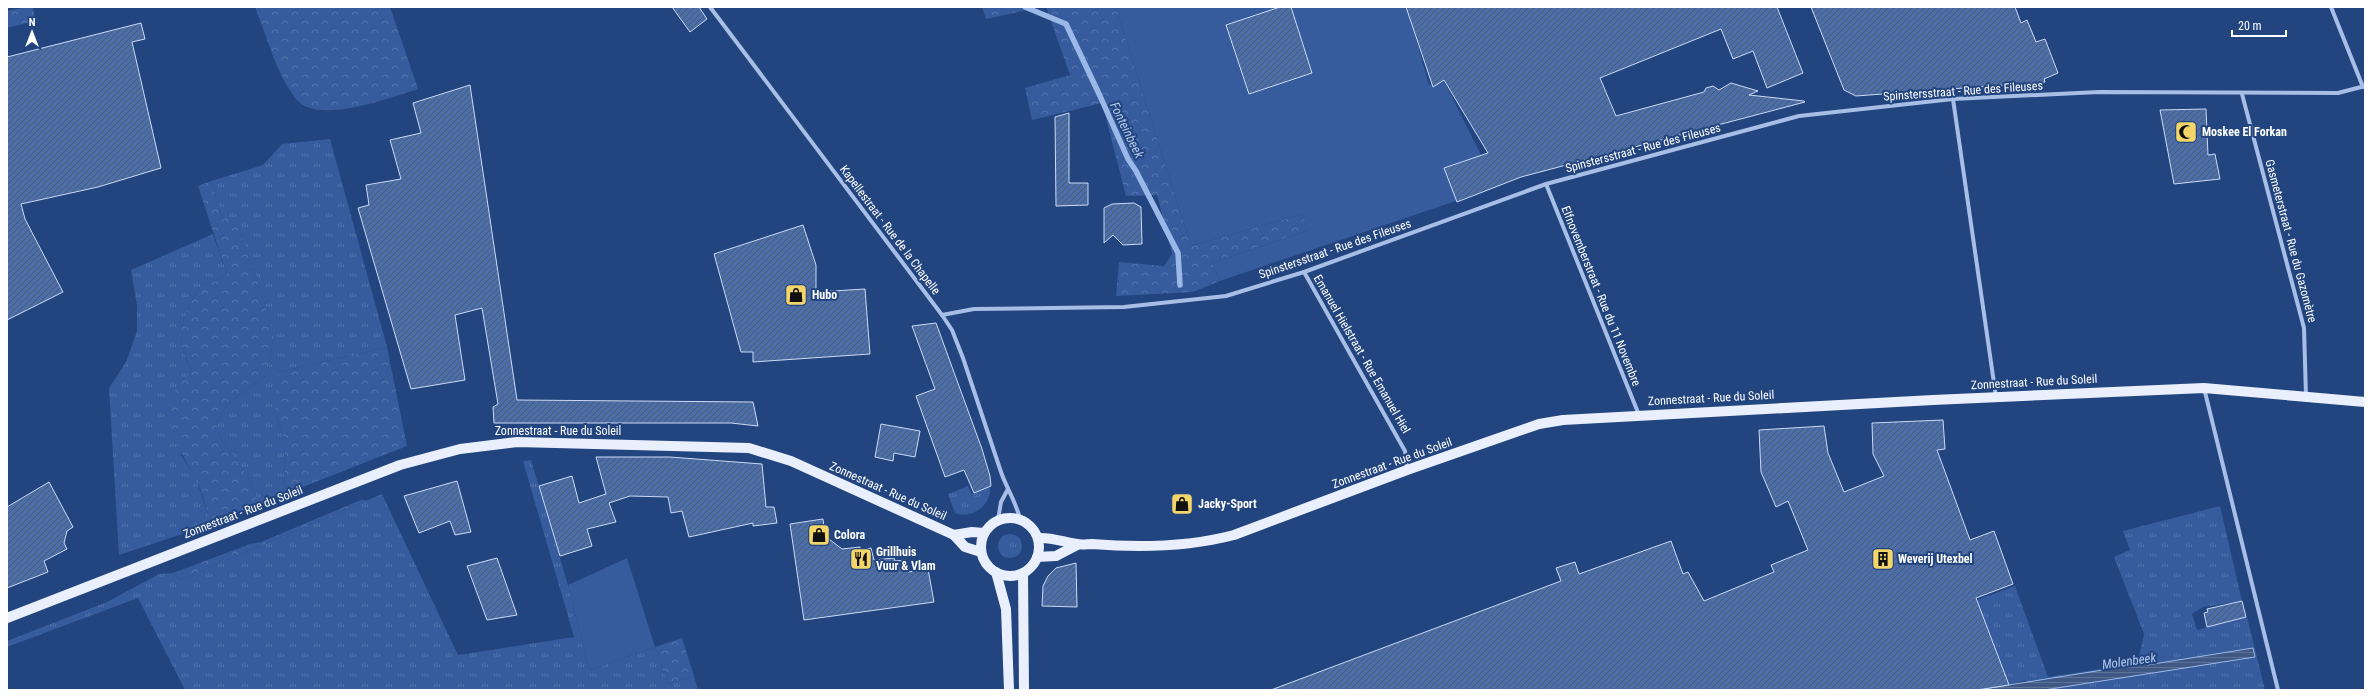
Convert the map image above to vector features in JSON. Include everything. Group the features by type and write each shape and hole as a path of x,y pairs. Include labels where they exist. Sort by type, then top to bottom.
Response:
{"main road":[{"name":"Zonnestraat - Rue du Soleil","path":"1038,538 1056,538 1077,545 1178,545 1210,541 1234,535 1407,470 1539,424 1562,420 2204,388 2365,402"},
{"name":"Zonnestraat - Rue du Soleil","path":"7,618 400,465 447,451 496,443 574,442 701,445 758,449 791,461 954,535 965,547 981,552"},
{"path":"1005,518 1020,519 1031,527 1038,538 1037,557 1032,566 1023,573 1009,576 996,572 986,564 981,552 984,533 998,520 1005,518"},
{"name":"Zonnestraat - Rue du Soleil","path":"954,535 972,532 984,533"},
{"name":"Zonnestraat - Rue du Soleil","path":"1037,557 1056,556 1077,545"},
{"path":"996,572 1006,609 1008,690"},
{"path":"1023,573 1024,690"}],"street":[{"name":"Kapellestraat - Rue de la Chapelle","path":"710,7 952,330 1008,489 1017,502 1020,519"},
{"path":"2331,7 2364,87"},
{"name":"Spinstersstraat - Rue des Fileuses","path":"942,315 974,309 1124,307 1226,296 1304,272 1546,184 1800,116 1953,99 2099,92 2170,91 2242,94 2338,93 2364,87"},
{"name":"Gasmeterstraat - Rue du Gazomètre","path":"2242,94 2304,328 2306,396"},
{"path":"1953,99 1996,398"},
{"name":"Elfnovemberstraat - Rue du 11 Novembre","path":"1546,184 1639,415"},
{"name":"Emanuel Hielstraat - Rue Emanuel Hiel","path":"1304,272 1405,451 1407,470"},
{"path":"2204,388 2278,690"},
{"path":"998,520 1001,502 1008,489"}],"green space":[{"path":"33,7 35,21 7,28 7,11"},
{"path":"255,7 390,7 418,89 373,103 337,110 320,110 306,107 296,99 283,78 272,54"},
{"path":"982,7 1040,7 986,19"},
{"path":"1046,7 1116,7 1191,246 1303,214 1309,230 1212,263 1220,281 1193,292 1116,296 1119,262 1164,266 1172,254 1157,195 1126,196 1102,103 1032,120 1025,88 1070,75"},
{"path":"1116,7 1407,7 1429,85 1443,79 1497,187 1220,281 1212,263 1309,230 1303,214 1191,246"},
{"path":"330,139 387,347 279,372 276,415 284,440 285,494 259,504 248,477 219,436 216,421 230,402 267,375 274,335 257,278 234,218 222,217 211,181 263,165 282,144"},
{"path":"211,181 222,217 234,217 257,278 274,335 267,375 230,402 216,421 219,436 248,477 259,504 212,524 198,483 173,434 169,410 171,398 178,385 192,372 182,346 181,338 181,330 186,314 201,285 213,282 227,274 198,186"},
{"path":"213,234 227,274 213,282 201,285 186,314 181,330 181,338 185,356 192,372 177,387 181,455 196,479 212,524 119,555 109,388 126,362 137,331 137,306 131,270"},
{"path":"387,347 407,446 285,494 284,440 276,415 274,400 279,372"},
{"path":"531,460 568,585 589,670 655,647 668,684 694,676 698,690 185,690 138,598 7,647 7,641 107,602 159,574 173,573 180,580 382,494 458,655 574,637 523,461"},
{"path":"968,486 972,494 990,487 988,500 974,513 961,515 955,513 948,494"},
{"path":"361,500 368,500 180,580 173,573 250,544 261,542"},
{"path":"2220,506 2242,601 2203,607 2192,614 2197,630 2247,617 2265,690 2029,690 2026,680 2009,685 1977,600 2015,586 2048,677 2133,664 2139,656 2144,634 2114,557 2130,550 2123,531"},
{"path":"1005,534 1015,534 1022,541 1022,551 1015,558 1005,558 998,551 998,541"},
{"path":"627,558 655,647 589,670 568,585"},
{"path":"682,638 694,676 668,684 655,647"}],"shaded area":[{"path":"2253,648 2255,657 2044,690 1977,690 2147,663 2147,665"}],"building":[{"path":"672,7 699,7 707,19 690,32"},
{"path":"1280,7 1291,7 1312,73 1249,94 1226,25"},
{"path":"1406,7 1777,7 1803,73 1767,88 1753,51 1733,59 1721,29 1600,78 1616,116 1704,92 1706,88 1713,86 1719,90 1731,83 1758,91 1749,95 1805,102 1521,177 1457,202 1444,168 1488,153 1444,80 1433,87"},
{"path":"1811,7 2015,7 2021,23 2027,20 2036,42 2045,39 2058,73 2044,79 2045,82 1856,96 1844,90"},
{"path":"141,23 145,39 132,42 161,168 98,187 21,204 25,219 63,292 7,320 7,57"},
{"path":"470,85 517,400 753,402 758,426 731,423 494,423 493,407 498,404 482,308 455,315 465,380 411,389 358,208 369,205 366,185 401,179 390,140 421,133 413,103"},
{"name":"Moskee El Forkan","path":"2206,109 2208,155 2215,154 2220,179 2174,184 2160,110"},
{"path":"1069,113 1069,183 1088,183 1088,205 1056,206 1055,117"},
{"path":"1134,203 1141,207 1142,244 1123,245 1113,235 1104,243 1104,208 1112,204"},
{"name":"Hubo","path":"803,225 816,265 816,292 865,289 870,354 753,362 753,352 741,352 714,254"},
{"path":"936,323 982,449 990,476 991,486 974,493 964,470 945,477 916,396 935,389 912,326"},
{"name":"Weverij Utexbel","path":"1943,420 1945,449 1937,450 1970,540 1994,531 2013,584 1976,598 2009,685 1977,690 1271,690 1561,581 1556,568 1575,562 1579,574 1671,541 1683,574 1688,572 1704,601 1774,572 1771,565 1808,550 1788,501 1776,507 1761,472 1759,430 1824,426 1828,453 1844,492 1884,476 1873,454 1872,423"},
{"path":"881,424 920,431 915,457 894,453 893,461 875,457"},
{"path":"596,457 670,457 762,464 766,507 774,507 777,523 753,526 753,523 689,537 682,511 671,513 668,497 630,496 609,503 616,522 587,529 592,546 560,556 539,486 572,476 579,503 606,494"},
{"path":"457,481 471,532 455,535 450,521 419,533 404,496"},
{"path":"49,482 73,527 67,531 64,543 67,549 44,561 48,572 7,588 7,507"},
{"path":"823,519 825,536 842,549 860,547 860,550 871,548 874,560 894,558 895,561 906,560 908,572 928,569 934,602 804,620 790,524"},
{"path":"497,558 517,615 487,620 467,566"},
{"path":"1076,563 1077,607 1042,606 1043,586 1048,576 1056,568"},
{"path":"2242,601 2246,617 2207,627 2204,613 2208,612 2207,609"}],"waterway":[{"name":"Fonteinbeek","path":"1025,7 1066,24 1128,159 1136,171 1178,253 1180,285"}],"place":[{"name":"Moskee El Forkan","path":"2186,132"},
{"name":"Hubo","path":"796,295"},
{"name":"Jacky-Sport","path":"1182,504"},
{"name":"Colora","path":"819,535"},
{"name":"Grillhuis Vuur & Vlam","path":"861,559"},
{"name":"Weverij Utexbel","path":"1883,559"}],"water label":[{"name":"Molenbeek","path":"2129,661"}]}
